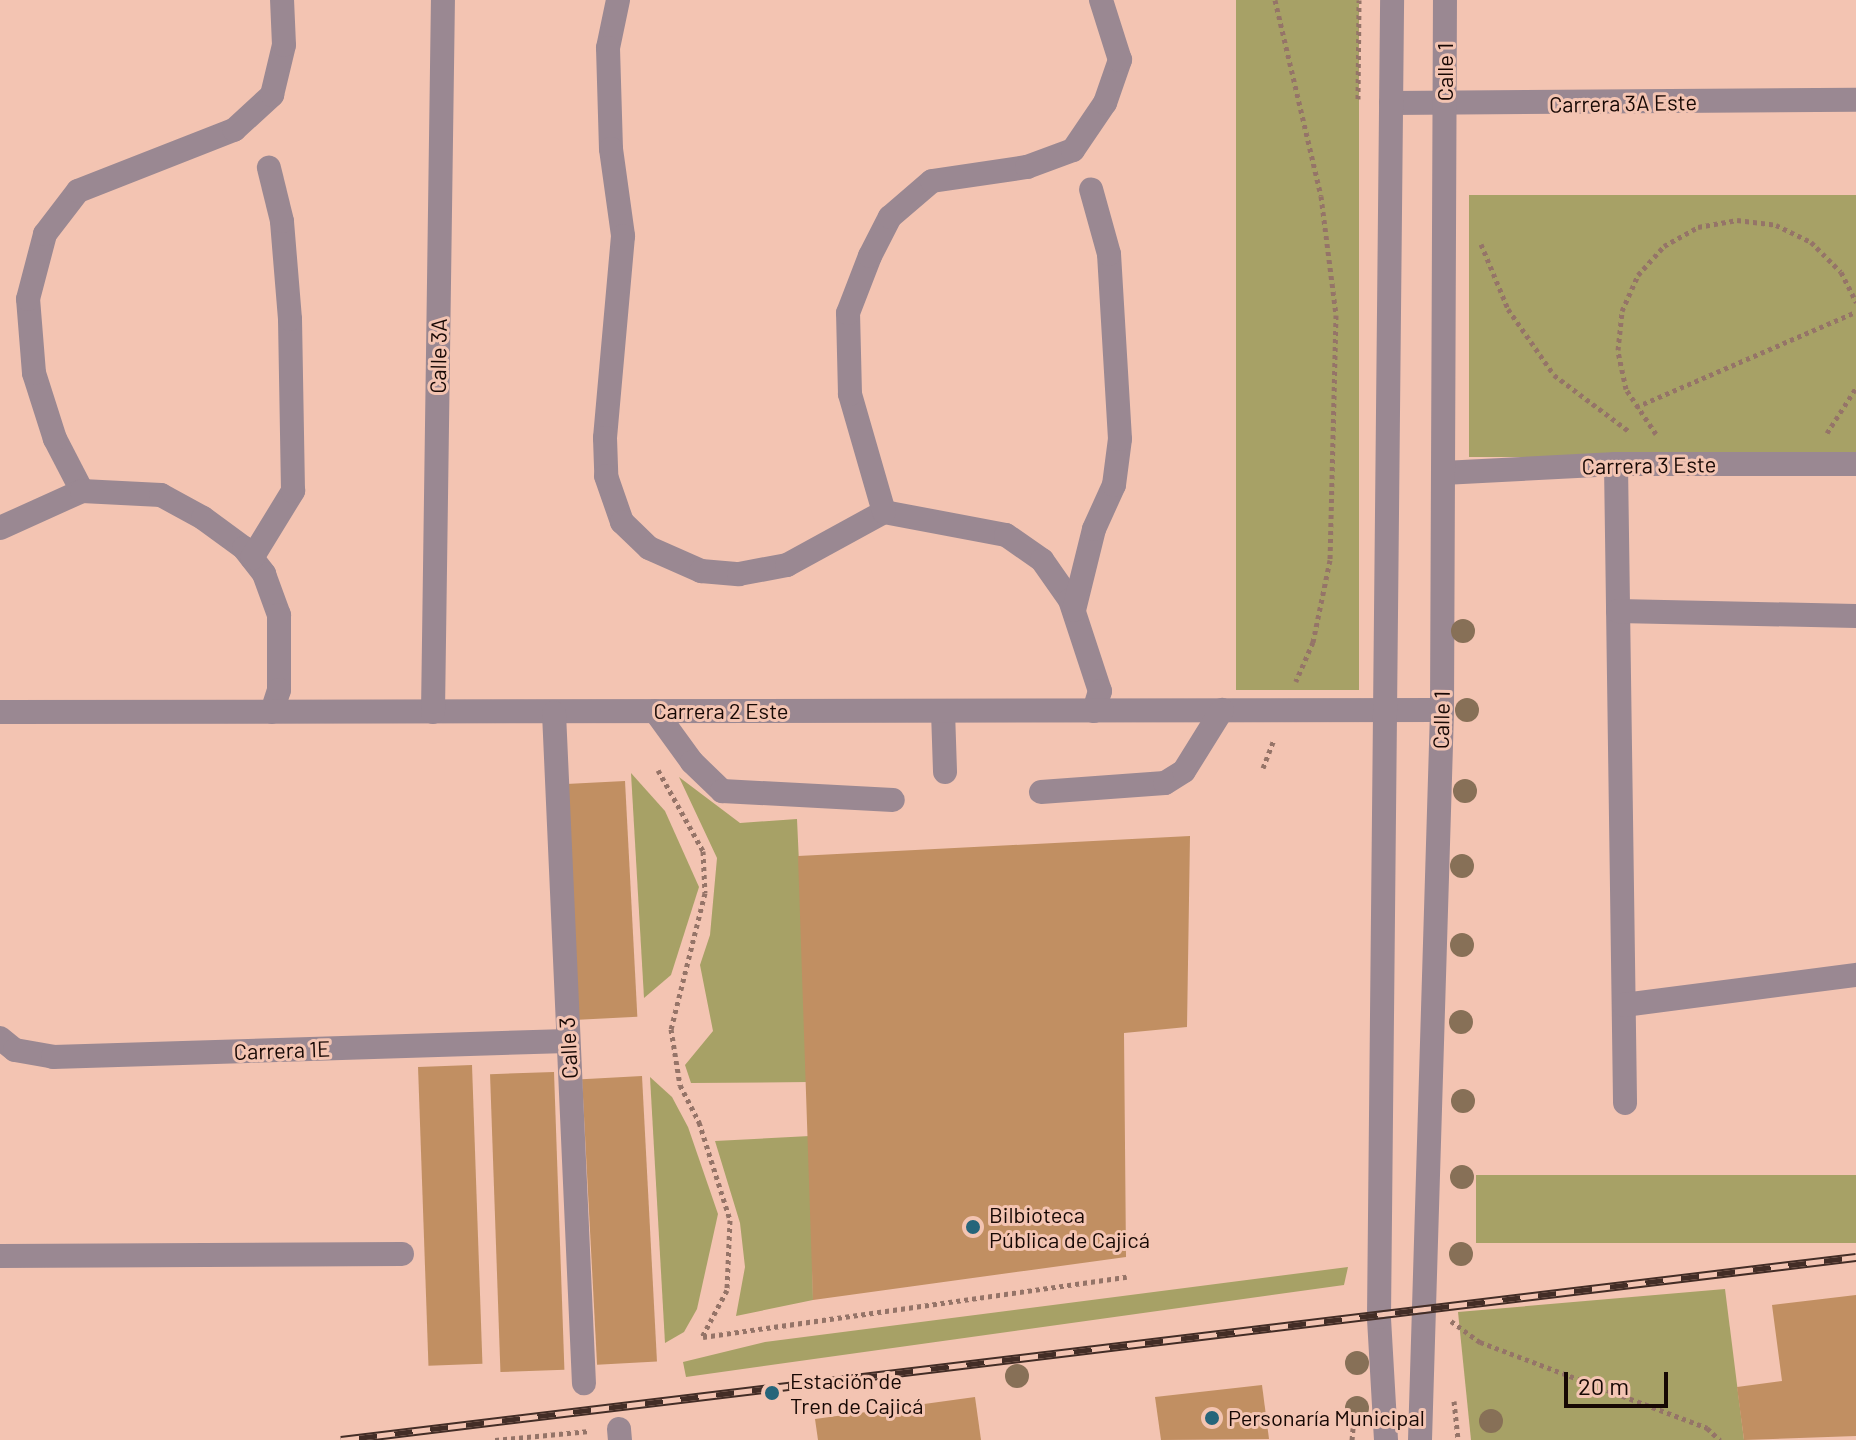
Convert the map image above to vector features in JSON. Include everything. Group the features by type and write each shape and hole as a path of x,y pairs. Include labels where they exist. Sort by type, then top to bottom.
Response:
{"street":[{"path":"82,491 55,439 34,373 28,299 45,234 78,191 234,130 272,95 284,45 282,0"},
{"name":"Calle 3A","path":"433,712 443,0"},
{"path":"618,0 608,48 611,149 623,236 605,438 606,476 622,522 649,548 701,571 739,574 787,565 884,512 1006,535 1042,560 1074,610 1100,691 1094,711"},
{"path":"884,512 850,394 848,313 870,256 890,217 932,181 1027,167 1073,150 1105,103 1120,60 1101,0"},
{"path":"1386,1440 1379,1317 1392,0"},
{"name":"Calle 1","path":"1420,1440 1442,710 1445,0"},
{"name":"Carrera 3A Este","path":"1391,103 1856,100"},
{"path":"252,558 293,491 290,319 282,221 269,168"},
{"path":"1074,610 1094,529 1114,485 1120,439 1109,254 1091,189"},
{"path":"1616,464 1625,1103"},
{"name":"Carrera 3 Este","path":"1443,473 1616,464 1856,464"},
{"path":"0,528 82,491 161,495 203,518 252,558 279,615 279,690 272,712"},
{"path":"1618,611 1856,616"},
{"path":"1041,792 1165,783 1184,771 1222,710"},
{"name":"Carrera 2 Este","path":"0,712 1442,710"},
{"path":"655,711 692,762 722,791 893,800"},
{"path":"943,711 945,772"},
{"name":"Calle 3","path":"554,713 584,1383"},
{"path":"1624,1005 1856,975"},
{"name":"Carrera 1E","path":"0,1038 15,1050 53,1057 568,1041"},
{"path":"0,1256 402,1254"}],"path":[{"path":"1275,0 1321,196 1336,315 1330,560 1313,642 1284,710"},
{"path":"1662,440 1626,389 1618,350 1622,311 1647,266 1664,246 1698,227 1737,220 1776,225 1811,242 1841,272 1856,302"},
{"path":"1481,244 1508,309 1554,375 1611,422 1638,437"},
{"path":"1636,407 1856,312"},
{"path":"654,763 703,851 705,893 671,1029 680,1085 699,1122 730,1220 727,1290 702,1337 1127,1277"},
{"path":"1447,1320 1480,1342 1707,1428 1720,1440"},
{"path":"495,1440 620,1434"}],"shaded area":[{"path":"1236,0 1359,0 1359,690 1236,690"},
{"path":"1469,195 1856,195 1856,457 1469,457"},
{"path":"631,773 665,811 699,887 671,975 644,998"},
{"path":"679,777 740,823 797,819 809,1082 691,1083 685,1065 713,1031 700,965 710,935 717,858"},
{"path":"650,1077 672,1097 688,1127 718,1214 697,1309 684,1332 665,1343"},
{"path":"810,1136 813,1300 736,1316 745,1267 740,1223 715,1141"},
{"path":"1476,1175 1856,1175 1856,1243 1476,1243"},
{"path":"1348,1267 1344,1285 686,1377 683,1362 765,1342"},
{"path":"1725,1289 1744,1440 1471,1440 1458,1312"}],"building":[{"path":"625,781 637,1017 578,1020 566,784"},
{"path":"1190,836 1187,1027 1124,1033 1126,1257 813,1300 798,856"},
{"path":"472,1065 482,1364 428,1366 418,1067"},
{"path":"554,1072 564,1370 500,1372 490,1074"},
{"path":"642,1076 657,1362 597,1365 582,1079"},
{"path":"1856,1295 1856,1436 1744,1440 1737,1387 1782,1381 1772,1305"},
{"name":"Personaría Municipal","path":"1262,1385 1269,1439 1161,1440 1155,1397"},
{"path":"975,1397 981,1440 818,1440 815,1419"}],"railway":[{"path":"341,1440 1856,1257"}],"place":[{"name":"Bilbioteca Pública de Cajicá","path":"973,1227"},
{"name":"Estación de Tren de Cajicá","path":"772,1393"},
{"name":"Personaría Municipal","path":"1212,1418"}]}
